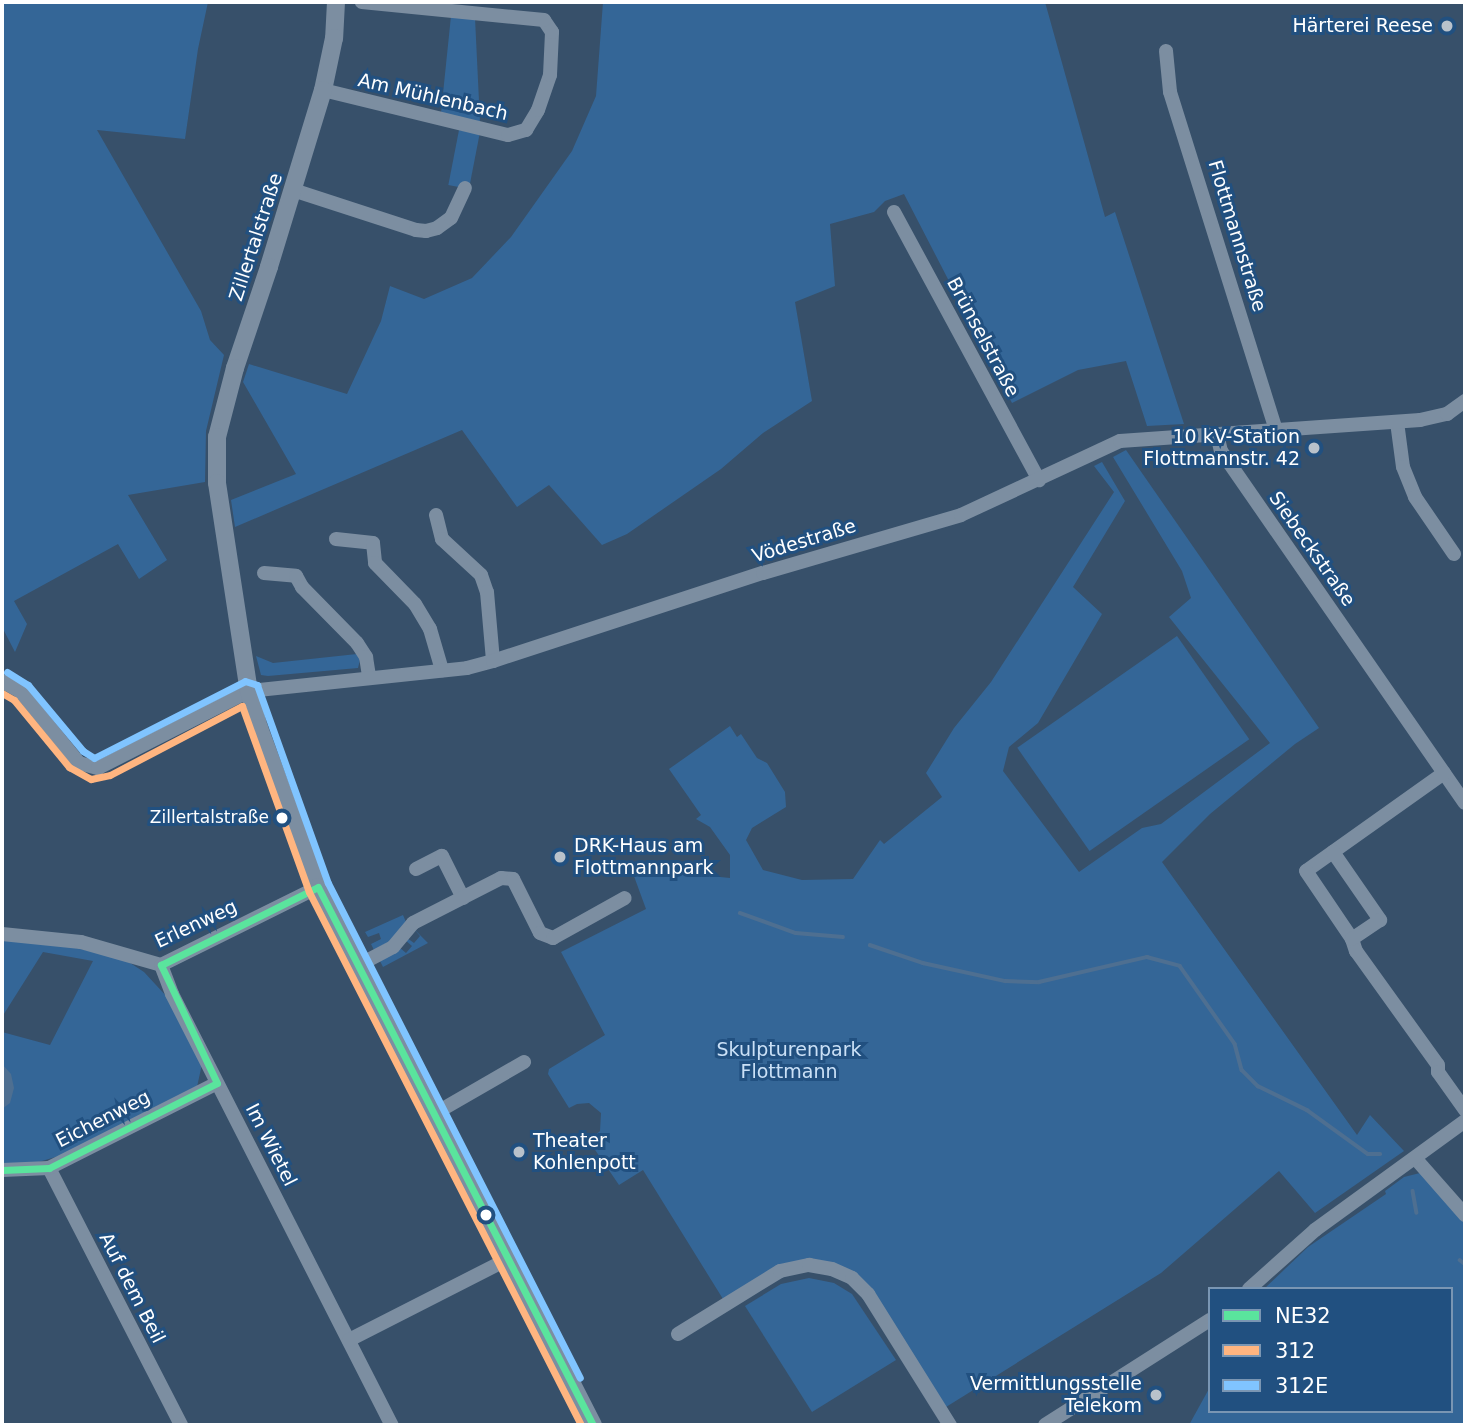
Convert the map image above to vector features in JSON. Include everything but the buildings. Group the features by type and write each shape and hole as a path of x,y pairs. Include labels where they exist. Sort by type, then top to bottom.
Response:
{"street":[{"name":"Zillertalstraße","path":"249,691 222,521 215,452 234,368 323,90 334,38 336,2"},
{"name":"Am Mühlenbach","path":"323,90 508,135 526,130 538,110 550,75 552,32 544,20 362,2"},
{"name":"Flottmannstraße","path":"1166,51 1170,92 1276,431"},
{"path":"293,190 426,231 437,228 451,218 465,188"},
{"name":"Brünselstraße","path":"894,212 1039,480"},
{"path":"1217,434 1432,419 1447,414 1465,401"},
{"path":"1397,422 1403,467 1415,497 1454,554"},
{"name":"Vödestraße","path":"2,681 21,692 75,760 92,769 105,766 249,691 494,662 763,573 961,515 1120,441 1217,434"},
{"name":"Siebeckstraße","path":"1217,434 1221,451 1465,803"},
{"path":"436,516 442,539 481,575 487,592 494,662"},
{"path":"336,539 373,543 375,563 415,604 430,629 442,670"},
{"path":"264,573 296,576 302,587 357,643 366,657 369,677"},
{"path":"249,691 259,728 318,887 593,1425"},
{"path":"1444,773 1306,871 1352,939 1356,951 1438,1065 1438,1072 1465,1111"},
{"path":"1333,852 1380,920 1352,939"},
{"path":"416,869 442,856 463,898"},
{"path":"357,966 393,947 413,923 501,878 513,879 540,933 553,938 625,898"},
{"name":"Erlenweg","path":"2,934 81,942 161,965 318,887"},
{"name":"Im Wietel","path":"161,965 217,1083 392,1425"},
{"path":"434,1114 524,1062"},
{"name":"Eichenweg","path":"2,1170 49,1168 217,1083"},
{"path":"1252,1287 1315,1230 1465,1121"},
{"path":"1415,1158 1465,1215"},
{"name":"Auf dem Beil","path":"49,1168 181,1425"},
{"path":"349,1340 508,1259"},
{"path":"678,1334 780,1272 809,1265 832,1269 852,1278 869,1294 950,1425"},
{"path":"1045,1425 1208,1321"}],"green space":[{"path":"2,2 208,2 185,139 97,130 201,311 210,340 224,355 206,431 205,482 128,495 167,560 139,579 118,544 14,601 27,624 15,652 2,627"},
{"path":"603,2 1045,2 1105,217 1115,212 1184,424 1147,426 1126,361 1078,370 1012,403 904,194 885,201 874,212 830,224 835,286 795,302 812,401 763,433 721,469 627,534 602,545 549,485 517,507 462,430 235,527 231,500 296,474 243,382 249,364 347,394 381,321 390,286 424,299 472,278 511,237 572,151 596,96"},
{"path":"451,16 475,18 480,122 441,113"},
{"path":"459,130 480,134 469,189 448,185"},
{"name":"Skulpturenpark Flottmann","path":"1126,450 1319,728 1295,744 1210,814 1162,862 1357,1135 1370,1115 1404,1151 1315,1213 1279,1171 1161,1273 946,1407 874,1292 819,1260 723,1299 643,1170 619,1185 589,1141 600,1131 601,1113 589,1103 569,1108 548,1074 549,1069 605,1035 561,952 646,909 631,868 730,878 730,855 710,827 696,819 701,815 669,769 730,726 737,737 741,734 757,758 767,763 785,792 786,807 752,828 746,840 763,870 802,880 853,879 880,840 884,844 942,797 926,773 954,728 991,682 1114,492 1094,466 1102,462 1125,501 1073,587 1102,614 1038,723 1009,747 1003,771 1079,872 1142,828 1161,824 1270,743 1169,617 1191,598 1182,571 1113,457"},
{"path":"1177,636 1249,739 1090,851 1017,748"},
{"path":"357,654 360,660 358,668 268,676 261,675 256,656 273,663"},
{"path":"403,915 406,922 390,941 374,950 371,944 381,939 379,933 368,937 365,932"},
{"path":"414,929 428,943 383,967 379,959 399,947 406,953 412,946 405,940 407,938 414,943 420,936"},
{"path":"2,938 72,947 124,959 144,972 168,998 202,1064 197,1087 62,1155 32,1164 2,1166 2,1032 50,1045 93,961 43,952 2,1017"},
{"path":"1420,1173 1465,1221 1465,1425 1189,1425 1208,1391 1208,1413 1453,1413 1453,1287 1266,1287 1308,1247 1386,1194 1385,1191 1404,1177"},
{"path":"809,1278 834,1283 852,1294 896,1360 812,1412 745,1306 781,1284"}],"shaded area":[{"path":"2,1064 11,1074 14,1088 10,1103 2,1109"}],"waterway":[{"path":"740,913 796,933 843,937"},
{"path":"870,945 923,963 1005,981 1039,982 1147,957 1180,966 1235,1044 1242,1070 1258,1086 1307,1110 1368,1154 1380,1154"},
{"path":"1413,1191 1417,1213"},
{"path":"1460,1260 1465,1264"}],"transit line":[{"name":"312E","path":"7,672 28,685 83,751 94,758 245,681 257,685 328,883 580,1378"},
{"name":"312","path":"2,693 14,700 69,767 91,779 110,775 242,706 309,892 581,1425"},
{"name":"NE32","path":"2,1170 49,1168 217,1083 161,965 318,887 593,1425"}],"place":[{"name":"Härterei Reese","path":"1447,26"},
{"name":"10 kV-Station Flottmannstr. 42","path":"1314,448"},
{"name":"Zillertalstraße","path":"282,818"},
{"name":"DRK-Haus am Flottmannpark","path":"560,857"},
{"name":"Theater Kohlenpott","path":"519,1152"},
{"name":"Vermittlungsstelle Telekom","path":"1156,1395"}]}
